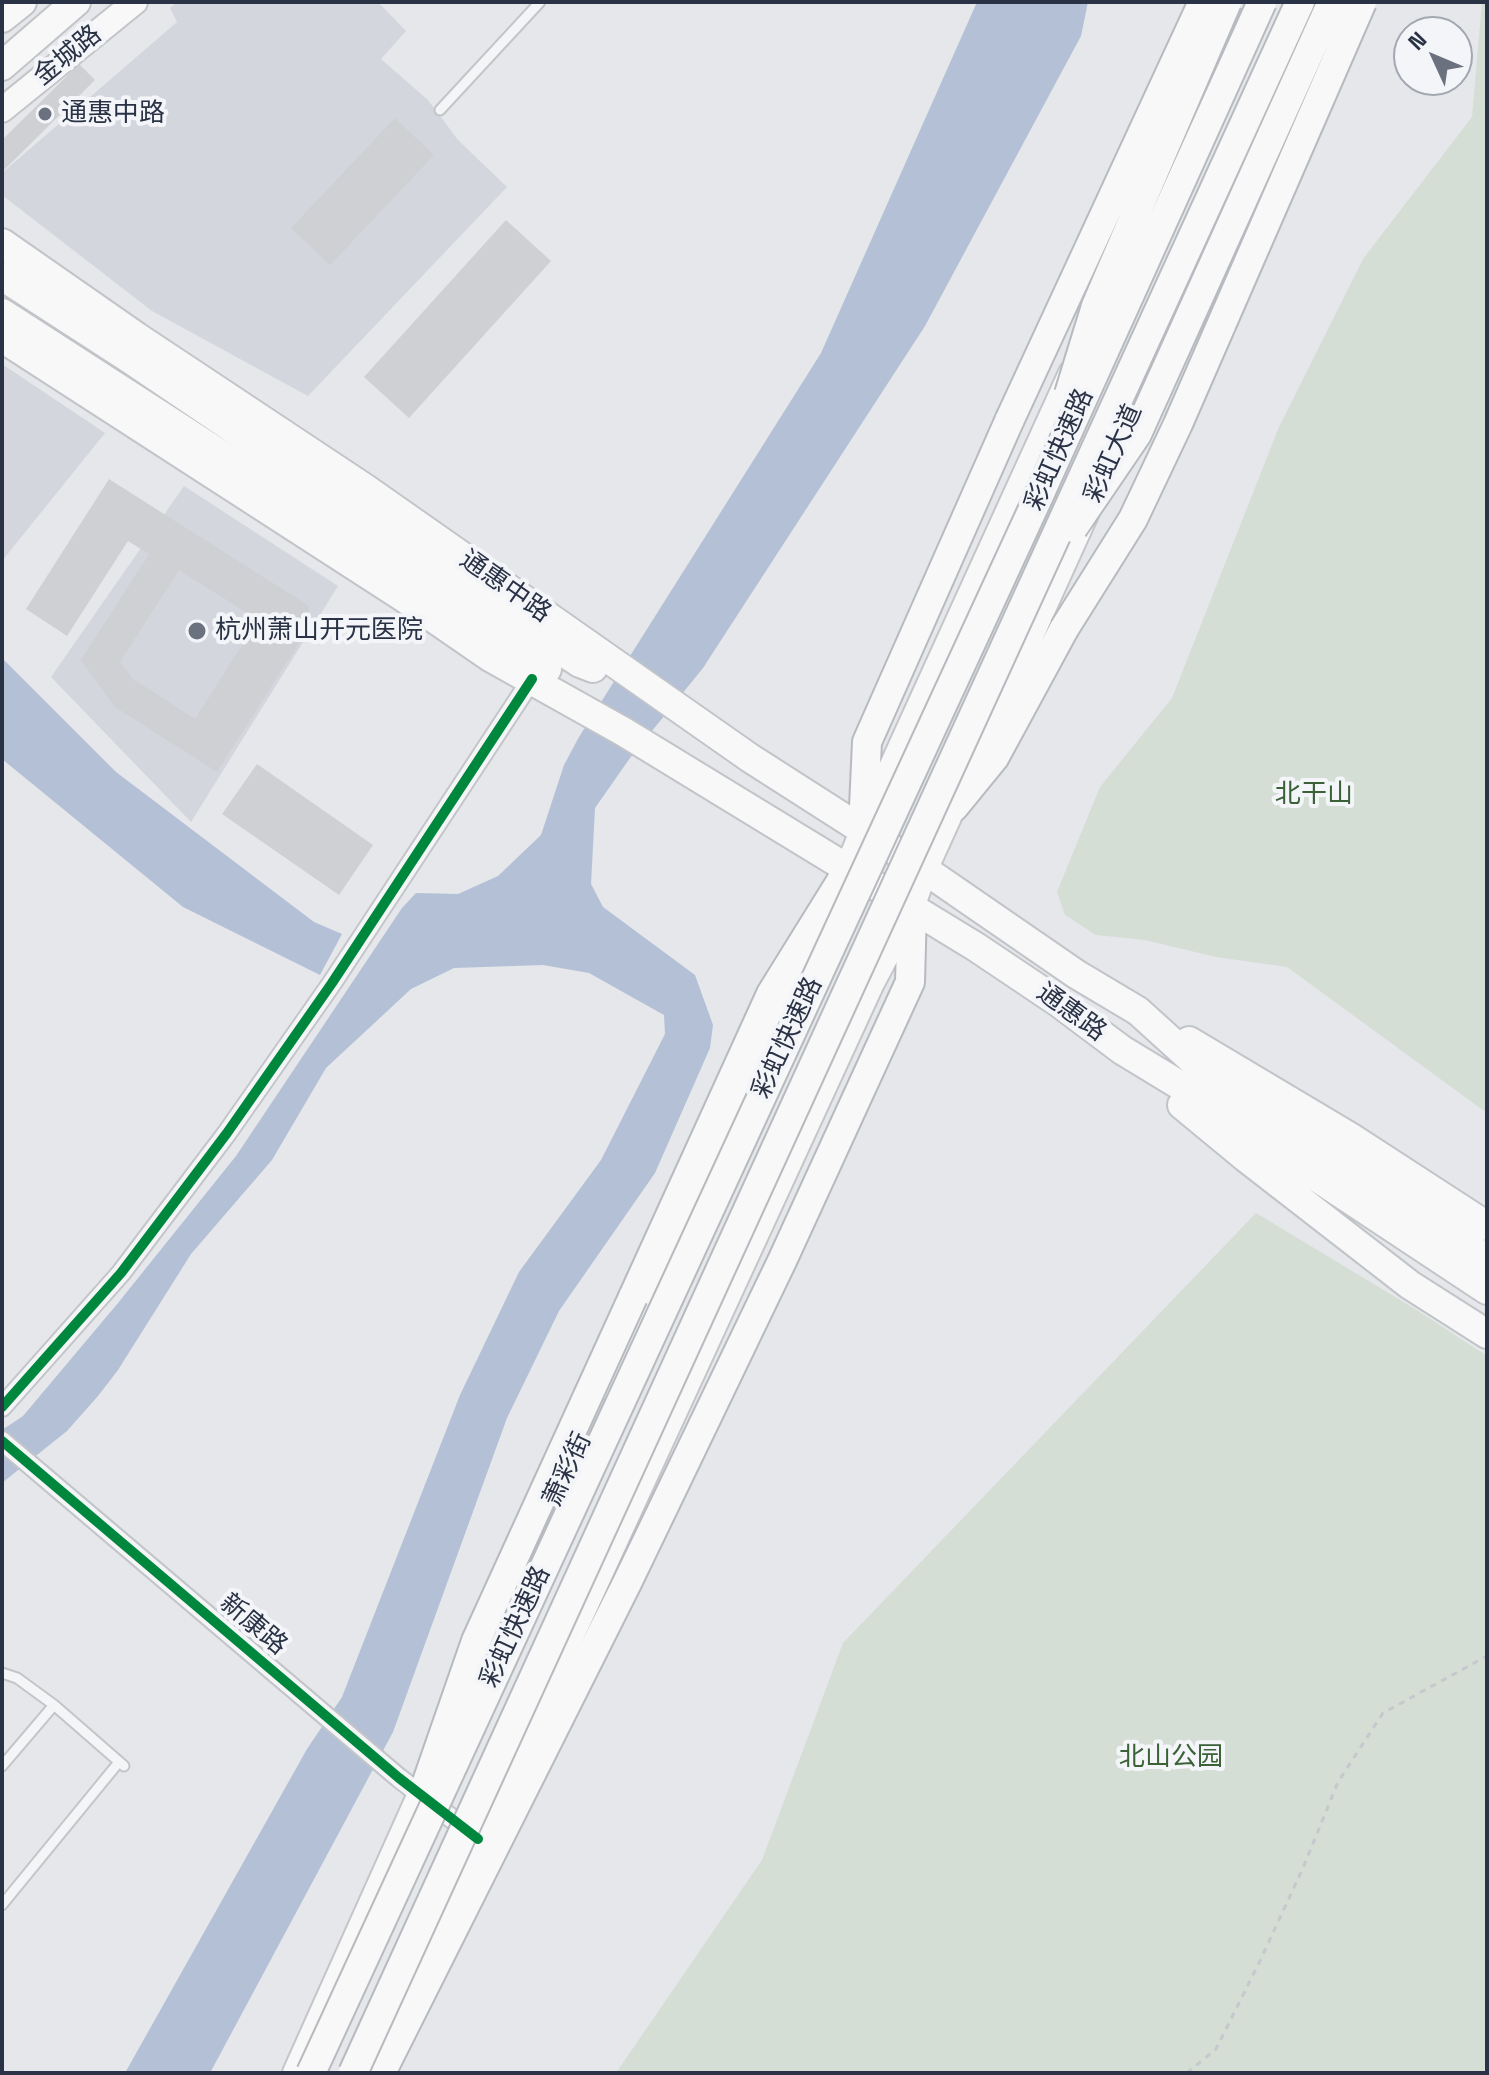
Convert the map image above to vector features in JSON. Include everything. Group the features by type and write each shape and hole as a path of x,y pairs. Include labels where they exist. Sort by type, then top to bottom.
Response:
{"main road":[{"path":"2,18 22,2"},
{"name":"金城路","path":"2,66 76,2"},
{"name":"金城路","path":"2,110 135,2"},
{"path":"863,829 867,742 1010,419 1203,2"},
{"path":"1037,500 1096,306 1227,2"},
{"path":"373,1938 476,1641 771,994 848,870 863,829 1241,2"},
{"name":"彩虹快速路","path":"311,2073 1037,500 1262,2"},
{"name":"彩虹快速路","path":"354,2073 1300,2"},
{"name":"彩虹大道","path":"912,908 925,870 1320,2"},
{"path":"1028,594 1137,434 1332,2"},
{"path":"954,807 994,758 1064,629 1133,519 1172,438 1362,2"},
{"name":"通惠中路","path":"2,243 366,489 679,710"},
{"name":"通惠中路","path":"2,276 567,655 650,690"},
{"name":"通惠中路","path":"2,313 349,537 574,687 636,739"},
{"path":"2,338 403,597 490,657 636,739"},
{"name":"通惠路","path":"679,710 925,870 1076,974 1138,1011 1213,1079 1487,1259"},
{"name":"通惠路","path":"636,739 912,908 1058,1002 1122,1050 1196,1095 1487,1290"},
{"name":"萧彩街","path":"295,2073 476,1668 848,870"},
{"path":"354,2073 371,2051 478,1839 872,983 912,908"},
{"path":"381,2073 627,1583 732,1366 910,982 912,908"},
{"path":"1138,1011 1350,1137 1487,1226"},
{"path":"1122,1050 1257,1167 1410,1285 1487,1334"}],"street":[{"path":"2,1407 121,1273 227,1133 332,983 532,679"},
{"name":"新康路","path":"2,1441 399,1778 478,1839"}],"lane":[{"path":"440,110 540,2"},
{"path":"2,1673 17,1678 54,1705 121,1764 2,1905"},
{"path":"2,1766 54,1705"}],"path":[{"path":"1187,2073 1216,2049 1297,1881 1338,1782 1383,1713 1487,1656"}],"shaded area":[{"path":"177,2 378,2 406,31 381,59 428,100 458,140 507,187 308,396 152,311 2,195 2,173 177,22 170,8"},
{"path":"2,364 105,433 2,561"},
{"name":"杭州萧山开元医院","path":"184,486 338,586 191,822 51,677"}],"green space":[{"name":"北干山","path":"1482,2 1487,2 1487,1113 1287,967 1216,957 1145,940 1096,935 1065,915 1057,892 1100,787 1172,698 1279,427 1363,259 1472,117"},
{"name":"北山公园","path":"1256,1213 1487,1356 1487,2073 616,2073 762,1860 843,1643"}],"water":[{"path":"977,2 1088,2 1081,36 925,326 703,668 630,758 595,808 591,884 603,907 695,975 713,1025 710,1048 655,1173 559,1311 507,1418 393,1732 210,2073 125,2073 307,1749 342,1697 460,1395 519,1272 601,1160 665,1034 664,1015 589,973 543,965 454,968 411,989 326,1068 272,1160 191,1254 118,1370 98,1396 67,1431 2,1483 2,1430 23,1416 236,1156 402,908 416,893 458,894 498,876 541,835 564,765 579,737 821,353"},
{"path":"2,658 116,772 314,922 342,934 320,975 183,907 2,759"}],"building":[{"name":"通惠中路","path":"79,64 95,80 2,172 2,140"},
{"path":"395,118 434,155 330,265 291,228"},
{"path":"506,220 551,261 409,418 364,377"},
{"path":"109,479 309,606 308,629 217,772 115,707 81,660 149,554 128,541 67,636 26,609","holes":["179,570 258,620 195,719 133,679 120,662"]},
{"path":"257,764 373,845 339,895 222,814"}],"cycle path":[{"path":"2,1407 121,1273 227,1133 332,983 532,679"},
{"path":"2,1441 399,1778 478,1839"}],"place":[{"name":"通惠中路","path":"45,114"},
{"name":"杭州萧山开元医院","path":"197,631"}]}
